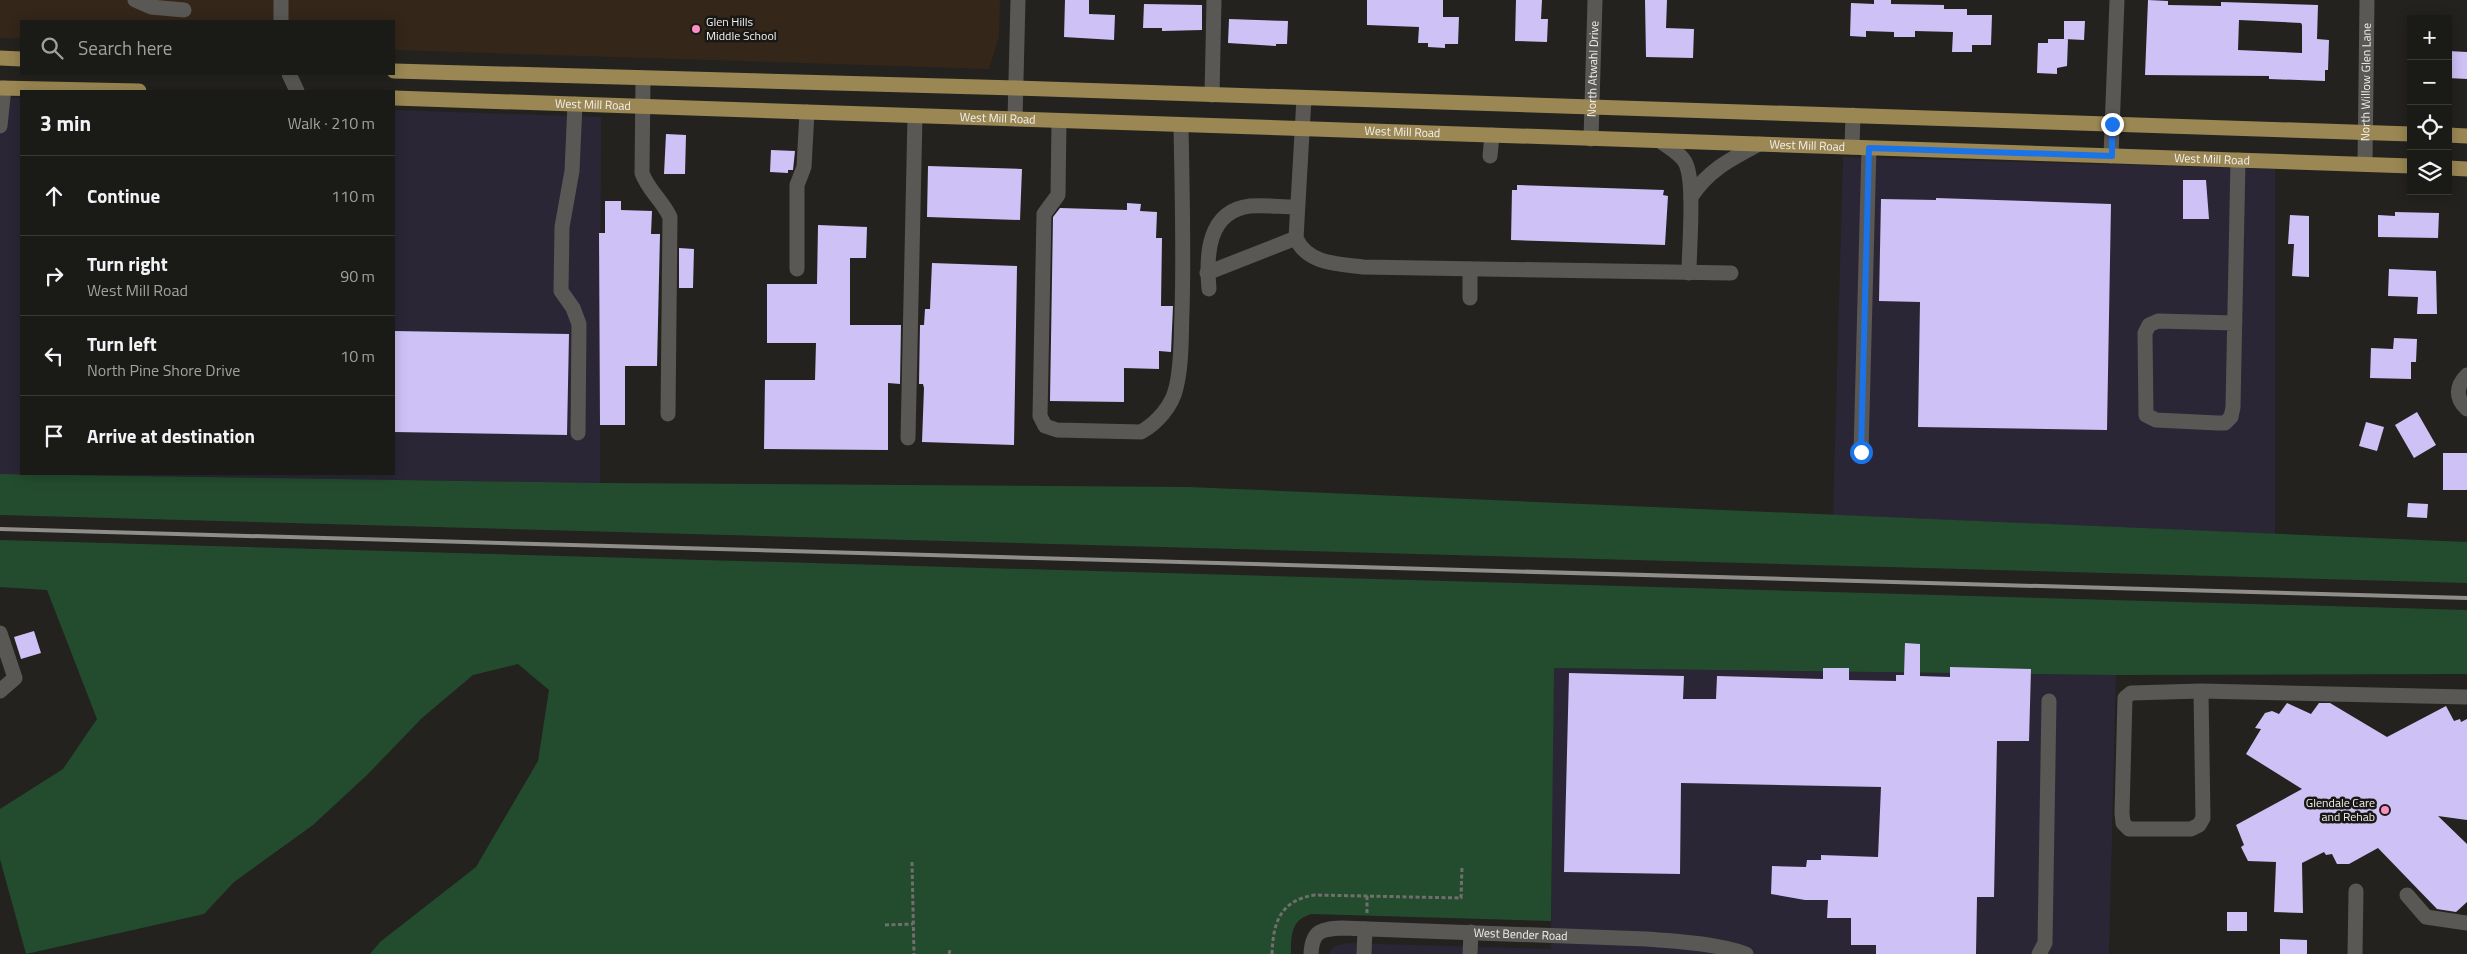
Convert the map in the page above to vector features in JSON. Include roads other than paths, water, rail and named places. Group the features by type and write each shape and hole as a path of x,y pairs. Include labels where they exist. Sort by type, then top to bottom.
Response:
{"main road":[{"path":"0,58 20,59"},
{"path":"395,71 1016,88 2407,134"},
{"path":"2,88 93,90"},
{"name":"West Mill Road","path":"395,98 2407,166"},
{"path":"2452,135 2467,136"},
{"path":"2452,168 2467,169"}],"street":[{"path":"135,0 152,7 184,10"},
{"path":"281,0 281,20"},
{"path":"1015,119 1018,0"},
{"path":"1212,95 1214,0"},
{"name":"North Atwahl Drive","path":"1591,139 1594,0"},
{"path":"2112,156 2116,0"},
{"name":"North Willow Glen Lane","path":"2365,164 2367,0"},
{"path":"289,75 297,90"},
{"path":"643,78 642,173 646,185 666,208 670,217 668,414"},
{"path":"0,126 2,88"},
{"path":"1304,98 1296,238 1301,248 1313,258 1330,263 1363,267 1731,273"},
{"path":"575,104 572,172 562,227 561,291 573,308 579,324 578,433"},
{"path":"797,269 797,185 804,167 807,112"},
{"path":"1852,148 1853,115"},
{"path":"908,438 915,116"},
{"path":"1059,121 1058,195 1044,214 1040,416 1045,426 1057,430 1142,432 1153,426 1176,390 1180,351 1184,259 1181,125"},
{"path":"1490,156 1492,136"},
{"path":"1660,141 1680,156 1686,164 1691,197 1689,273"},
{"path":"1691,197 1701,181 1722,163 1759,144"},
{"path":"1861,452 1869,148"},
{"path":"2235,323 2158,321 2149,325 2145,333 2146,415 2156,420 2225,423 2229,420 2233,408 2235,323 2238,160"},
{"path":"1209,289 1207,273 1210,241 1222,219 1234,210 1250,206 1297,208"},
{"path":"1207,273 1296,238"},
{"path":"1470,269 1470,298"},
{"path":"2467,375 2462,380 2458,392 2462,404 2467,409"},
{"path":"0,633 15,678 0,691"},
{"path":"2201,691 2203,818 2199,825 2191,829 2130,829 2123,823 2122,812 2125,698 2135,692 2201,691 2467,697"},
{"path":"2039,954 2045,943 2049,701"},
{"path":"2355,954 2356,891"},
{"path":"2408,895 2426,917 2467,923"},
{"name":"West Bender Road","path":"1311,954 1312,940 1325,929 1471,932 1646,947 1695,943 1729,948 1746,954"},
{"path":"1364,954 1365,929"},
{"path":"1470,954 1471,932"}],"railway":[{"path":"0,529 2467,598"}],"place":[{"name":"Glen Hills Middle School","path":"696,29"},
{"name":"Glendale Care and Rehab","path":"2385,810"}]}
